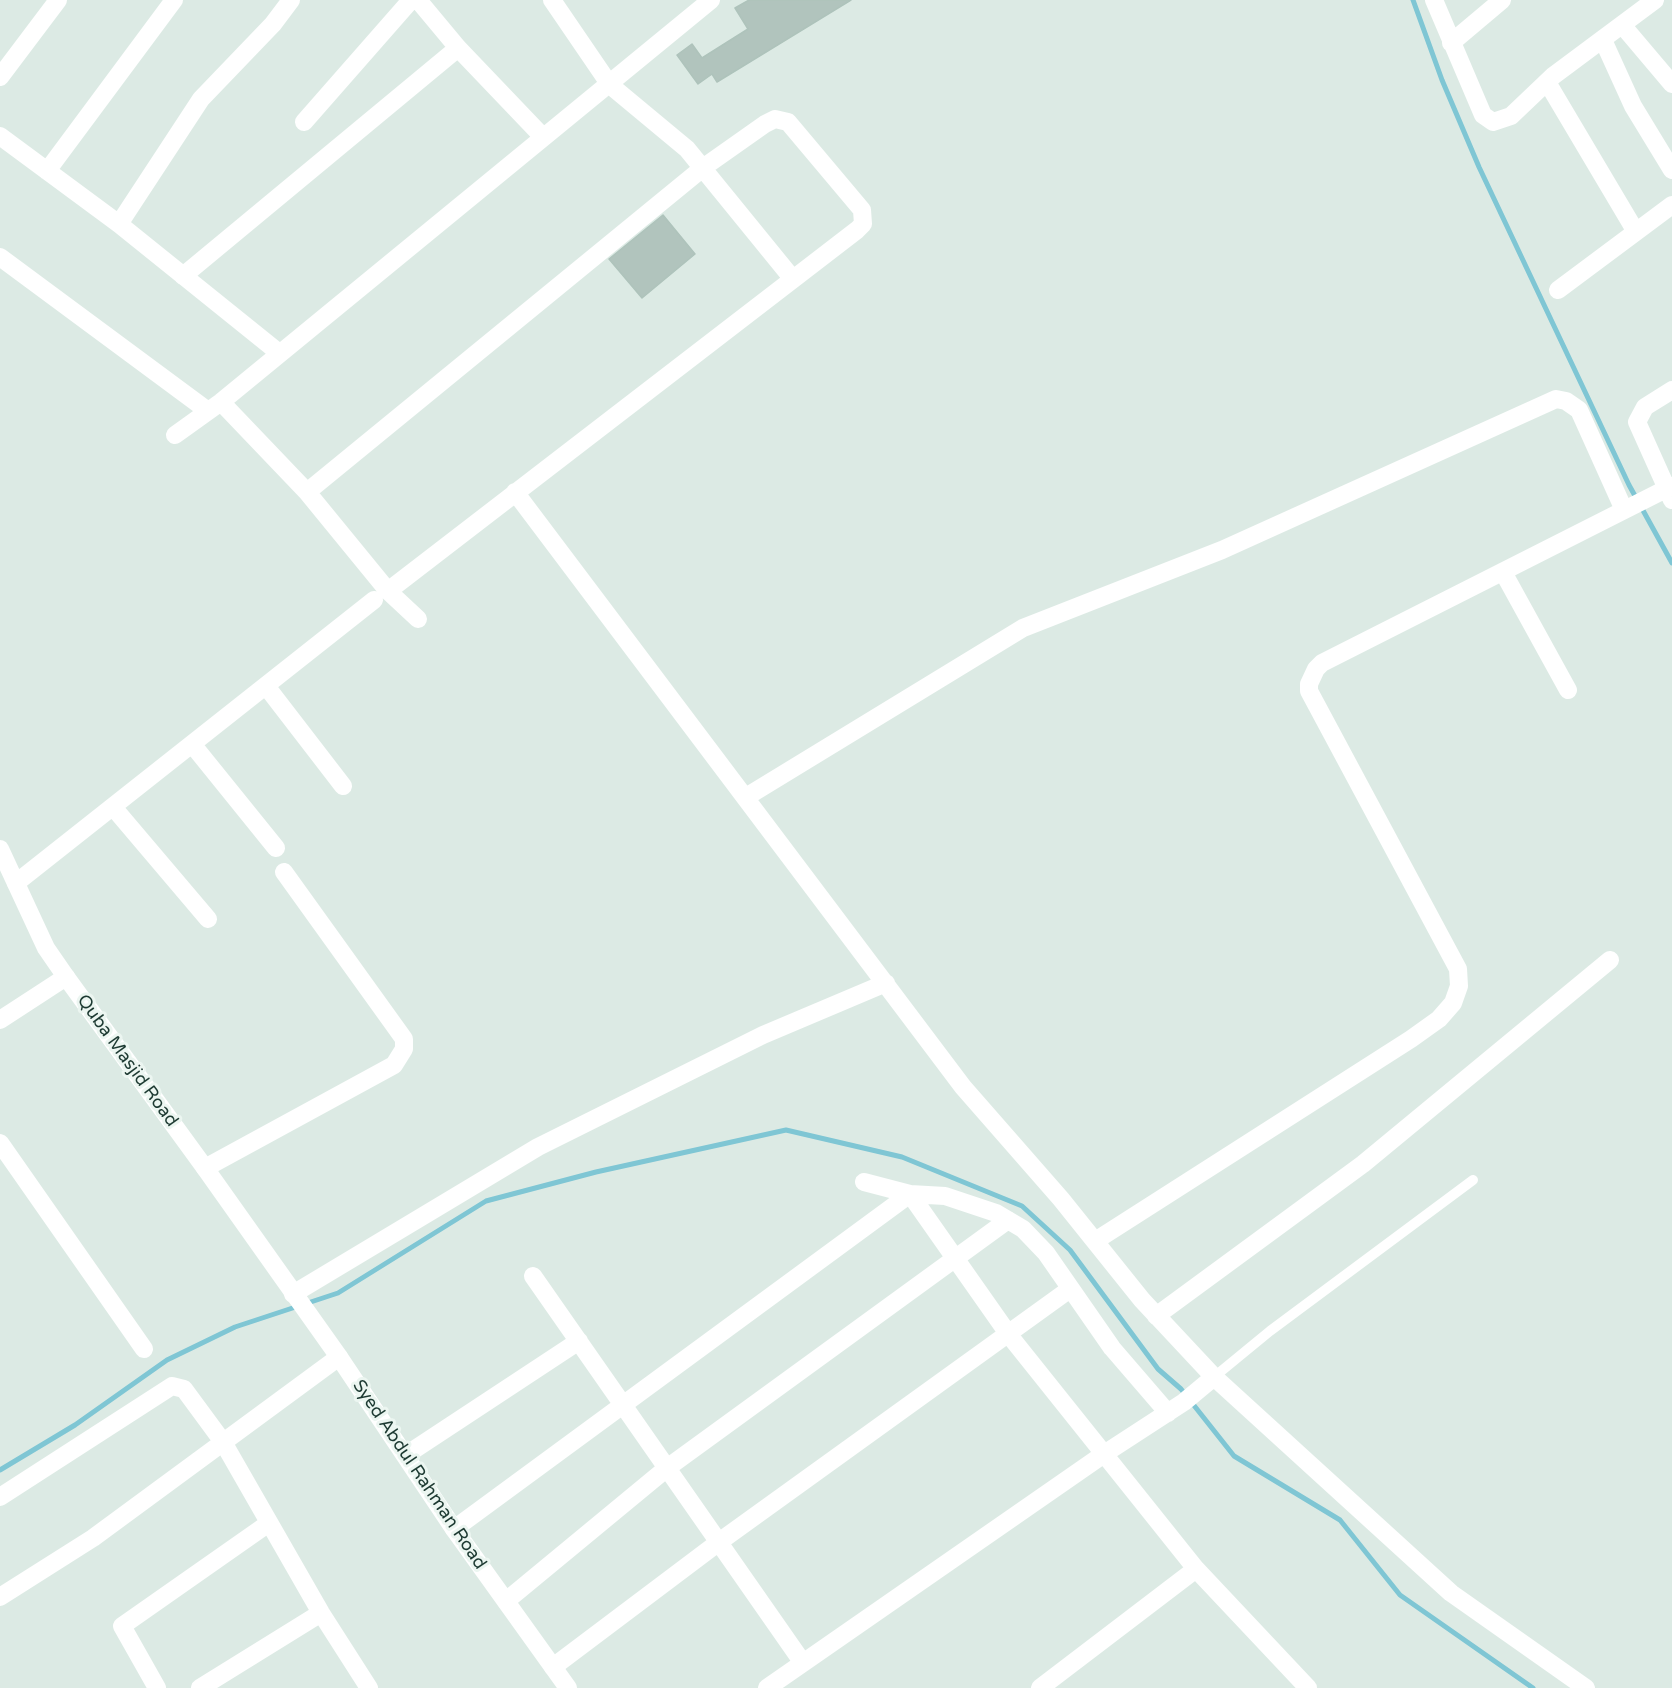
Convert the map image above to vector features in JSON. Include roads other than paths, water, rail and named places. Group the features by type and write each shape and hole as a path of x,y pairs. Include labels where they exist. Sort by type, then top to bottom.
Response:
{"street":[{"path":"0,77 58,0"},
{"path":"47,171 174,0"},
{"path":"119,224 201,99 273,24 291,0"},
{"path":"304,122 411,0"},
{"path":"418,0 458,48 543,137"},
{"path":"552,0 610,85 687,149 704,167 792,278"},
{"path":"175,435 214,406 610,85 711,0"},
{"path":"1434,0 1483,115 1488,120 1501,121 1511,116 1547,82 1655,0"},
{"path":"1451,43 1502,0"},
{"path":"1623,26 1672,84"},
{"path":"1603,40 1633,106 1672,170"},
{"path":"183,276 458,48"},
{"path":"1547,82 1636,232"},
{"path":"16,883 381,595 857,230 863,224 862,210 788,122 782,119 765,124 704,167 307,492"},
{"path":"0,136 119,224 278,352"},
{"path":"1558,290 1672,205"},
{"path":"0,257 214,406 307,492 381,595 418,619"},
{"path":"1095,1241 1411,1039 1439,1019 1453,1003 1459,986 1458,969 1309,691 1309,684 1322,663 1626,509 1666,492 1637,422 1645,407 1672,390"},
{"path":"746,797 1023,628 1222,550 1556,399 1566,401 1579,410 1626,509"},
{"path":"515,492 963,1087 1156,1316 1214,1377 1451,1593 1586,1688"},
{"path":"1503,572 1568,690"},
{"path":"266,686 343,786"},
{"path":"192,744 276,848"},
{"path":"113,807 208,919"},
{"name":"Quba Masjid Road","path":"0,849 46,948 270,1262"},
{"path":"205,1168 394,1065 404,1049 404,1039 284,872"},
{"path":"1156,1316 1363,1164 1610,960"},
{"path":"0,1020 66,977"},
{"path":"293,1294 538,1147 763,1035 886,983"},
{"path":"0,1143 144,1349"},
{"path":"864,1182 910,1194 945,1196 996,1213 1023,1229 1046,1253 1112,1348 1168,1413"},
{"path":"910,1194 1009,1335 1196,1569 1308,1688"},
{"path":"454,1529 622,1403 910,1194"},
{"path":"506,1602 667,1468 954,1257 1008,1220"},
{"name":"Syed Abdul Rahman Road","path":"270,1262 339,1357 454,1529 568,1688"},
{"path":"533,1276 803,1663"},
{"path":"553,1667 718,1542 1070,1289"},
{"path":"405,1455 579,1341"},
{"path":"0,1597 93,1538 339,1357"},
{"path":"767,1688 1104,1454 1168,1413 1214,1377"},
{"path":"0,1497 172,1386 184,1389 223,1442 321,1613 369,1688"},
{"path":"158,1688 122,1626 269,1522"},
{"path":"1040,1688 1196,1569"},
{"path":"201,1688 321,1613"}],"lane":[{"path":"1214,1377 1270,1331 1473,1180"}],"waterway":[{"path":"1413,0 1442,80 1479,167 1629,485 1672,563"},
{"path":"0,1470 75,1425 167,1360 235,1327 338,1293 486,1201 596,1172 786,1130 902,1157 1022,1206 1070,1250 1158,1369 1181,1389 1234,1456 1340,1520 1400,1595 1533,1688"}]}
